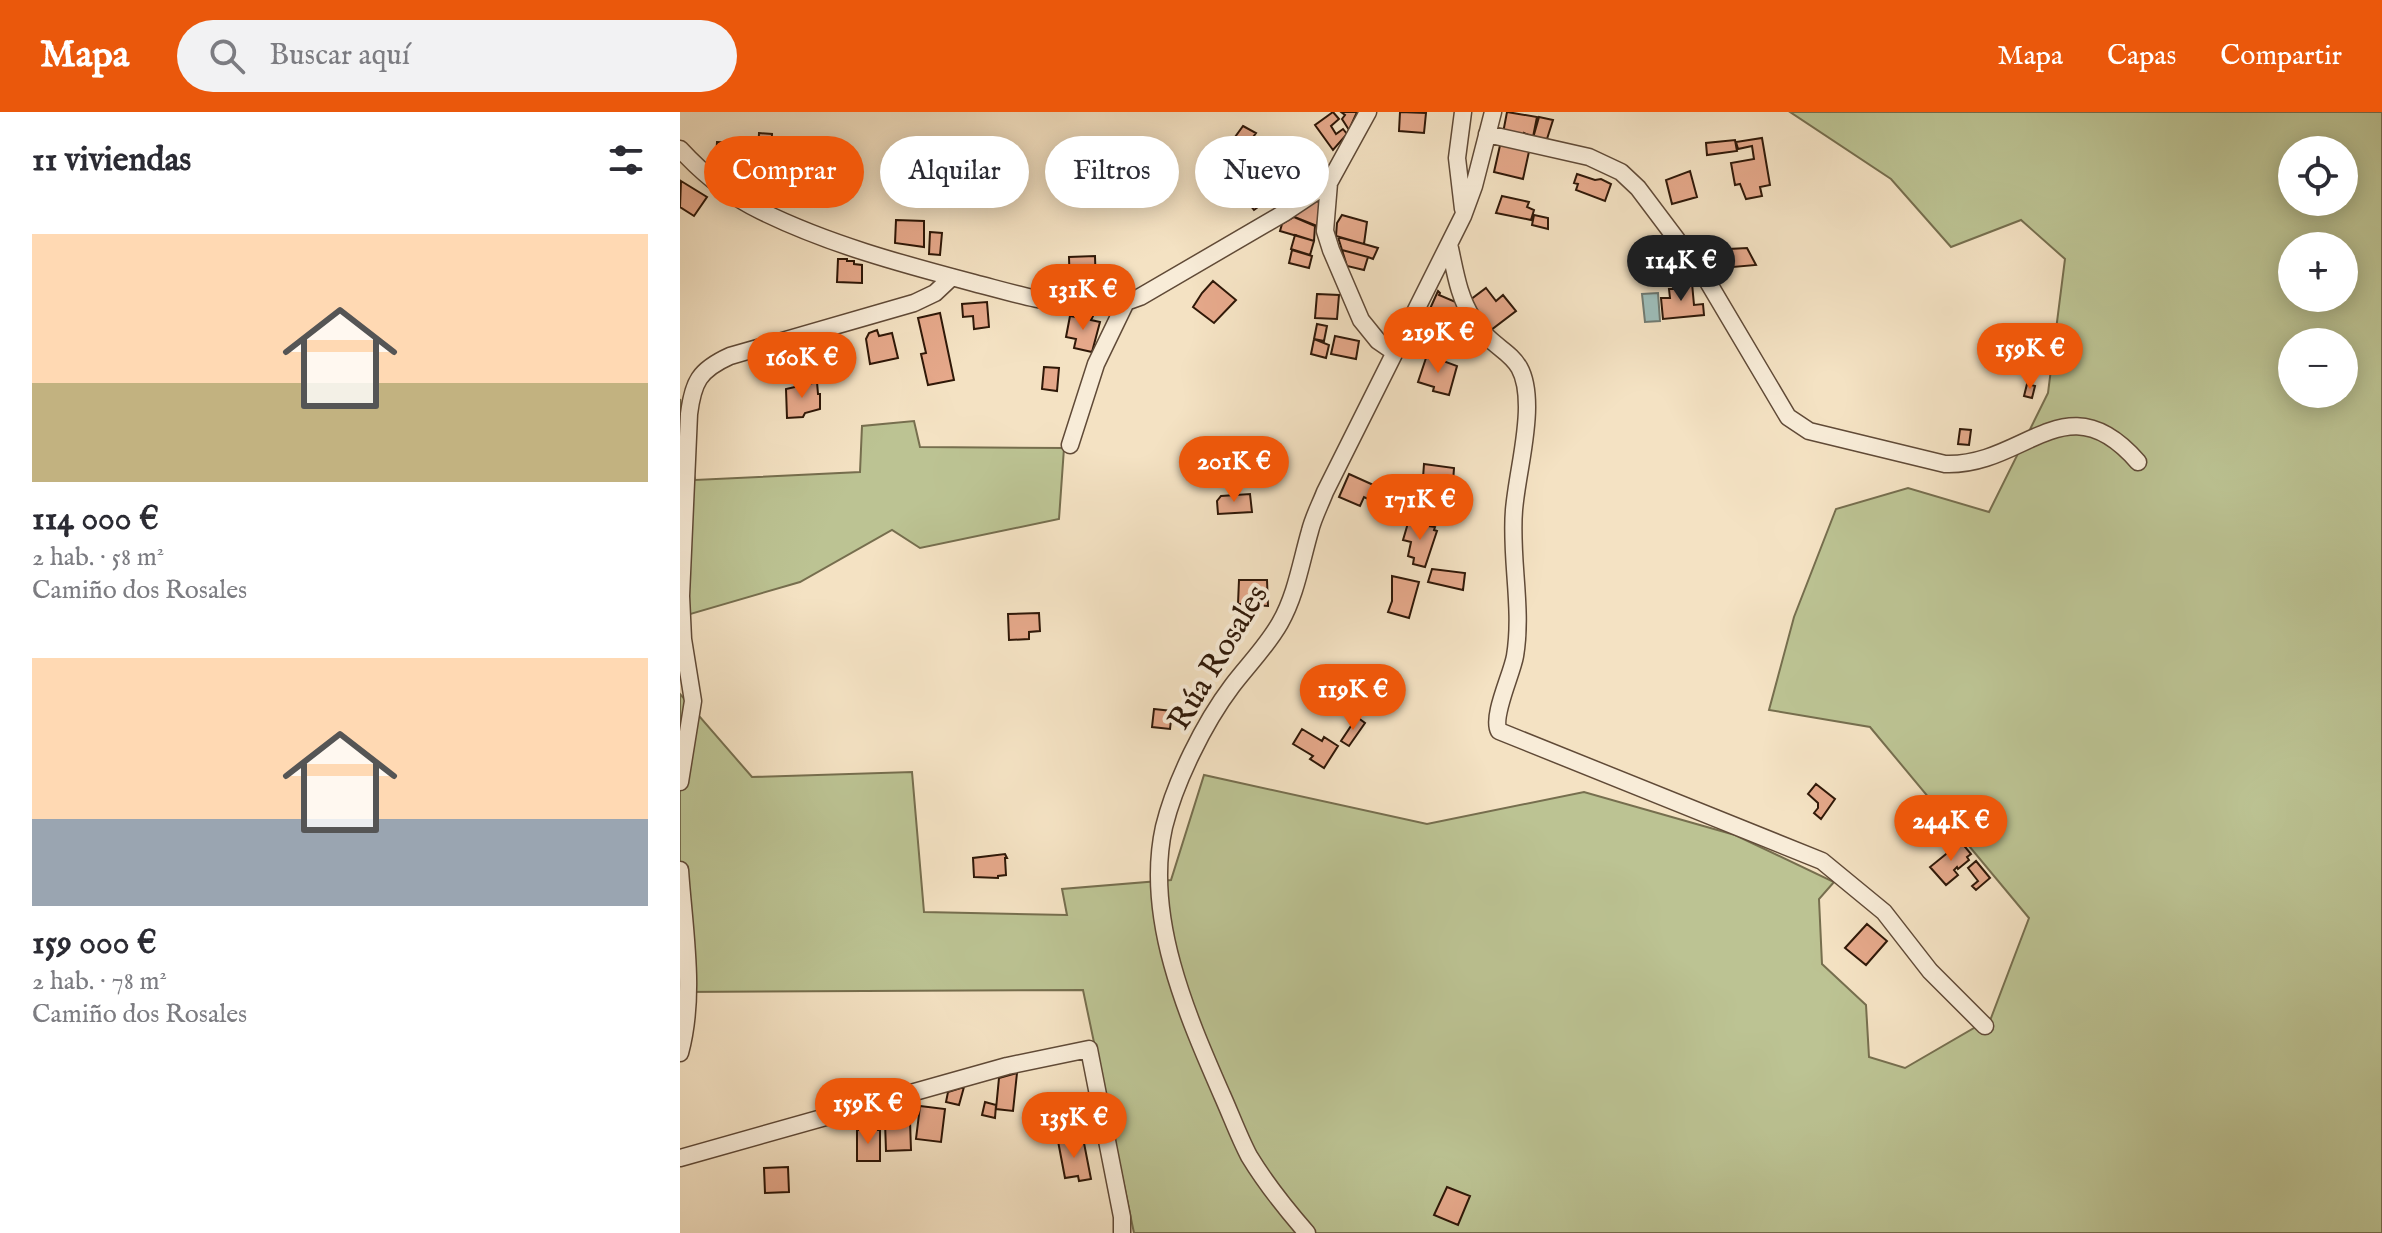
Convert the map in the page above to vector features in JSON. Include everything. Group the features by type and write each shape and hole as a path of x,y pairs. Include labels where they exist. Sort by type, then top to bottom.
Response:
{"street":[{"path":"1329,183 1368,112"},
{"path":"1463,112 1457,158 1463,216"},
{"name":"Rúa Rosales","path":"1307,1233 1281,1204 1248,1154 1202,1050 1166,932 1160,894 1164,826 1175,793 1203,732 1231,687 1280,624 1325,492 1463,216 1493,112"},
{"path":"1487,134 1561,149 1589,157 1621,172 1638,188 1705,277 1788,417 1809,431 1945,464 1965,465 1986,460 2068,425 2091,427 2109,435 2138,462"},
{"path":"683,152 714,182 759,210 822,237 952,277 1052,302 1080,305 1125,304 1292,208"},
{"path":"1327,208 1325,231 1361,320 1378,341 1394,352"},
{"path":"1449,244 1463,303 1484,334 1511,354 1520,365 1526,383 1527,410 1514,510 1517,645 1513,671 1496,721 1499,731 1822,861 1884,912 1930,971 1985,1026"},
{"path":"680,782 693,701 683,639 681,596 689,414 692,392 699,376 713,364 730,356 914,303 935,293 952,277"},
{"path":"1070,445 1096,364 1125,304"},
{"path":"680,870 687,973 687,1028 680,1053"},
{"path":"680,1158 1007,1066 1089,1049 1122,1217 1122,1233"}],"green space":[{"path":"1790,112 2382,112 2382,1233 1134,1233 1083,990 680,992 680,694 752,777 912,772 924,912 1067,915 1062,889 1171,880 1204,775 1427,824 1584,792 1735,835 1834,882 1819,899 1822,964 1866,1005 1869,1057 1905,1068 1991,1018 2029,918 1870,727 1769,710 1794,617 1836,509 1908,488 1989,512 2048,393 2065,259 2021,220 1951,247 1891,179"},
{"path":"680,399 695,480 860,472 862,426 914,421 920,447 1064,448 1059,519 920,548 892,530 800,582 680,617"}],"water":[{"path":"1658,293 1660,321 1645,322 1642,294"}],"building":[{"path":"1333,112 1339,119 1331,126 1336,134 1343,129 1347,134 1333,150 1329,136 1323,136 1315,125"},
{"path":"1341,112 1357,112 1349,130 1342,119 1345,115"},
{"path":"1400,112 1426,113 1424,133 1399,131"},
{"path":"1507,112 1537,117 1533,137 1524,133 1523,137 1503,133"},
{"path":"1539,117 1553,120 1547,139 1533,138"},
{"path":"1243,126 1256,133 1254,136 1236,136"},
{"path":"1762,138 1770,185 1760,187 1762,196 1746,199 1740,184 1735,185 1731,163 1754,159 1752,146 1738,149 1736,142"},
{"path":"1735,140 1737,151 1707,155 1706,143"},
{"path":"1501,141 1530,147 1523,179 1494,172"},
{"path":"1690,171 1697,197 1672,204 1666,180"},
{"path":"1577,174 1611,184 1605,201 1576,190 1578,184 1574,183"},
{"path":"681,181 704,195 704,201 694,216 680,207"},
{"path":"1502,196 1529,202 1527,207 1534,210 1531,220 1496,213"},
{"path":"1302,208 1320,208 1317,226 1292,216"},
{"path":"1342,215 1367,222 1364,244 1336,236 1337,223"},
{"path":"1534,215 1548,218 1548,229 1532,225"},
{"path":"1294,217 1315,226 1314,241 1280,231 1282,224"},
{"path":"896,220 924,221 924,247 895,243"},
{"path":"930,232 942,233 940,255 929,254"},
{"path":"1295,235 1314,241 1310,255 1291,249"},
{"path":"1338,237 1378,248 1373,259 1342,250"},
{"path":"1747,248 1756,265 1733,267 1729,249"},
{"path":"1292,250 1312,256 1309,268 1289,263"},
{"path":"1342,250 1368,257 1364,270 1347,266"},
{"path":"1095,256 1096,289 1070,290 1069,257"},
{"path":"838,259 862,265 862,283 837,282"},
{"path":"1213,281 1236,300 1214,323 1193,307"},
{"path":"1692,283 1694,305 1703,304 1704,315 1663,319 1661,298 1670,298 1669,289 1676,289 1675,285"},
{"path":"1486,288 1496,301 1503,295 1516,311 1491,330 1470,300"},
{"path":"1438,291 1439,295 1458,303 1465,316 1438,319 1437,314 1429,311"},
{"path":"1317,294 1339,295 1337,319 1315,318"},
{"path":"987,302 989,327 974,329 973,316 963,317 962,304"},
{"path":"1089,311 1095,312 1091,320 1100,322 1092,352 1074,348 1076,339 1066,337 1070,316 1088,319"},
{"path":"940,313 954,380 928,385 921,354 926,353 918,318"},
{"path":"1317,324 1327,326 1324,341 1314,339"},
{"path":"877,330 879,336 892,333 898,358 870,364 866,339 869,333"},
{"path":"1335,336 1359,341 1356,359 1331,354"},
{"path":"1314,339 1329,345 1326,358 1311,354"},
{"path":"1427,355 1457,366 1449,395 1433,391 1434,387 1418,382"},
{"path":"1044,367 1059,368 1057,391 1042,389"},
{"path":"817,382 820,409 805,413 803,417 787,418 786,389"},
{"path":"2027,384 2035,386 2032,398 2024,396"},
{"path":"1960,429 1971,430 1969,445 1958,444"},
{"path":"1424,464 1454,468 1453,482 1423,478"},
{"path":"1349,474 1378,487 1372,501 1364,497 1360,506 1339,497"},
{"path":"1250,494 1252,512 1218,514 1217,501 1221,496"},
{"path":"1408,523 1435,527 1437,531 1425,567 1413,564 1414,558 1408,556 1411,542 1403,540"},
{"path":"1432,569 1465,573 1463,590 1428,582"},
{"path":"1392,576 1419,582 1409,618 1388,612 1392,601"},
{"path":"1239,580 1267,580 1268,606 1253,605 1253,610 1240,609"},
{"path":"1039,613 1040,631 1029,632 1029,639 1009,640 1008,614"},
{"path":"1154,709 1172,711 1170,729 1152,727"},
{"path":"1357,717 1365,723 1349,746 1341,741"},
{"path":"1302,729 1338,746 1324,768 1310,759 1313,756 1293,744"},
{"path":"1816,784 1835,799 1821,819 1814,813 1818,803 1808,794"},
{"path":"1961,842 1971,854 1967,857 1969,860 1954,870 1958,875 1946,885 1930,867"},
{"path":"1005,854 1006,875 998,878 974,877 973,858"},
{"path":"1976,861 1990,878 1976,890 1972,886 1978,881 1968,868"},
{"path":"1867,924 1887,941 1866,965 1845,948"},
{"path":"1017,1073 1013,1111 996,1109 999,1078"},
{"path":"964,1087 959,1105 946,1102 948,1092"},
{"path":"985,1102 996,1105 995,1118 982,1115"},
{"path":"920,1106 945,1109 941,1142 916,1139"},
{"path":"910,1121 911,1150 886,1151 885,1122"},
{"path":"857,1130 880,1130 880,1161 857,1161"},
{"path":"1075,1138 1076,1144 1084,1143 1091,1179 1079,1181 1078,1176 1065,1178 1058,1141"},
{"path":"788,1167 789,1192 765,1193 764,1168"},
{"path":"1447,1187 1470,1196 1458,1225 1434,1215"}]}
